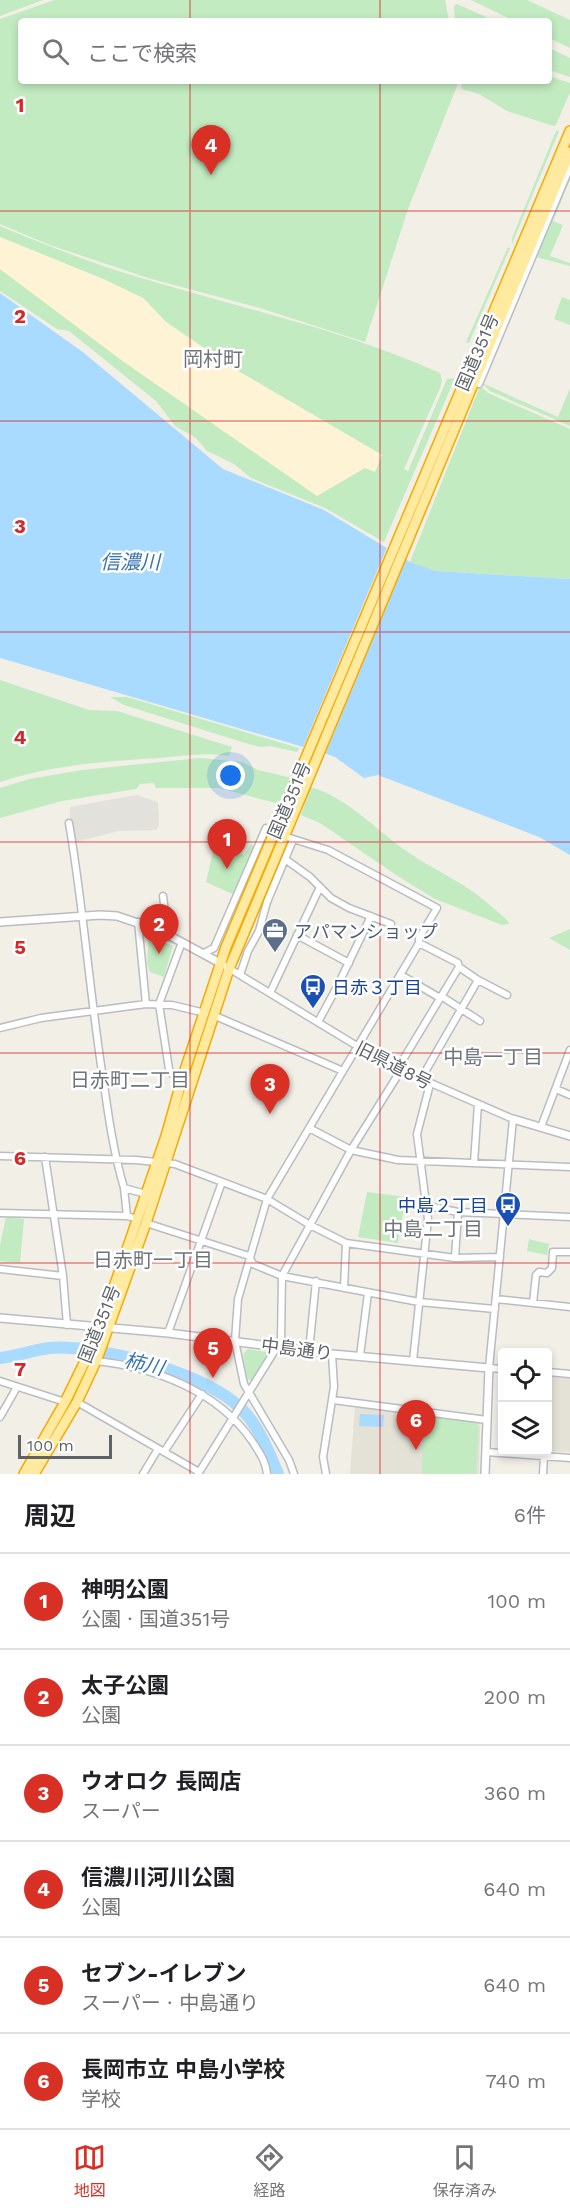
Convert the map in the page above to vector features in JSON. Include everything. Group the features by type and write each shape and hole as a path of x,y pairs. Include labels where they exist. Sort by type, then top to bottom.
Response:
{"highway":[{"name":"国道351号","path":"142,1221 146,1194 161,1162 183,1076 229,969 292,805 570,131"},
{"name":"国道351号","path":"34,1474 77,1402 93,1359 142,1221 209,1014 220,963 292,805 570,152"},
{"name":"国道351号","path":"24,1474 65,1402 93,1359"}],"street":[{"path":"479,384 570,167"},
{"path":"69,823 83,916 92,1012 127,1216"},
{"path":"204,953 214,948 266,828 269,830"},
{"path":"240,975 248,951 259,931 267,902 291,839 328,850 437,908 401,975 267,1199 238,1299 235,1341 240,1369 249,1394 289,1460 294,1474"},
{"path":"285,859 310,877 330,898 391,924"},
{"path":"270,993 320,887"},
{"path":"161,931 165,912 163,896"},
{"path":"0,922 106,915 138,922 161,931 220,963"},
{"path":"318,1022 371,916"},
{"path":"138,922 146,1005"},
{"path":"297,934 349,963"},
{"path":"182,942 159,1004 170,1069 172,1074 183,1076"},
{"path":"419,943 458,963 459,967 478,980 507,995"},
{"name":"旧県道8号","path":"220,963 399,1069 513,1119 570,1136"},
{"path":"77,1402 198,1473 249,1394 280,1340 282,1276 351,1150 459,967"},
{"path":"401,975 462,1008 480,1021"},
{"path":"421,1079 478,980"},
{"path":"0,1028 41,1018 159,1004 209,1014 342,1071"},
{"path":"541,1127 570,1050"},
{"path":"413,1361 428,1206 417,1134 430,1084"},
{"path":"556,1089 570,1095"},
{"path":"474,1164 478,1104"},
{"path":"485,1474 489,1368 513,1119"},
{"path":"309,1128 351,1150 398,1160 570,1167"},
{"path":"0,1156 116,1159 175,1164 267,1199 346,1243 455,1258 500,1257"},
{"path":"45,1157 68,1325"},
{"path":"168,1333 222,1182"},
{"path":"124,1188 146,1194"},
{"path":"428,1206 458,1212 570,1217"},
{"path":"455,1258 458,1212"},
{"path":"0,1213 127,1216 249,1256 253,1264 282,1276 419,1302 495,1309"},
{"path":"344,1288 346,1243"},
{"path":"533,1303 538,1272 547,1273 552,1268 553,1252 570,1252"},
{"path":"0,1269 63,1276"},
{"path":"309,1351 316,1281"},
{"path":"360,1356 368,1293"},
{"path":"496,1299 570,1307"},
{"name":"中島通り","path":"0,1318 168,1333 332,1354 489,1368"},
{"path":"326,1474 323,1457 333,1400 332,1354"},
{"path":"93,1359 143,1371 202,1394 234,1416 263,1458 267,1474"},
{"path":"489,1368 498,1369"},
{"path":"552,1372 570,1374"},
{"path":"0,1381 65,1402"},
{"path":"0,1418 17,1387"},
{"path":"143,1474 202,1394"},
{"path":"333,1400 487,1420"},
{"path":"486,1452 498,1453"},
{"path":"543,1474 544,1456 570,1458"}],"shaded area":[{"path":"136,795 158,802 159,825 156,830 118,831 76,842 73,821 70,819 70,807"},
{"path":"552,1376 570,1377 570,1452 552,1451"},
{"path":"355,1405 477,1421 480,1426 479,1474 350,1474"}],"green space":[{"path":"0,0 43,0 0,16"},
{"path":"54,0 445,0 448,18 18,18 18,84 458,84 408,209 365,342 260,308 148,278 50,245 0,224 0,19"},
{"path":"471,0 527,0 570,20 570,48 552,39 552,18 508,18"},
{"path":"457,4 488,18 455,18 454,6"},
{"path":"552,49 570,58 570,77 552,71"},
{"path":"552,77 570,83 570,92 556,125 553,126 507,111 479,94 462,89 462,84 552,84"},
{"path":"556,131 559,131 512,244 512,238"},
{"path":"570,171 570,180 553,221 563,225 550,256 570,263 570,266 536,257 482,383"},
{"path":"0,226 105,267 330,332 440,373 442,381 440,388 404,469 408,471 447,379 455,378 384,542 325,508 251,478 234,464 207,451 196,438 175,426 156,401 69,331 57,329 0,291 0,269 124,362 382,455 233,368 166,322 143,298 0,237"},
{"path":"508,247 510,248 469,343 466,342"},
{"path":"562,297 570,300 570,325 554,319"},
{"path":"482,383 558,417 570,388 570,426 490,391"},
{"path":"480,386 488,393 570,429 570,579 436,571 410,562"},
{"path":"0,680 89,710 117,711 232,747 229,756 211,754 100,762 19,776 0,782"},
{"path":"110,697 127,697 299,748 297,752 242,742 124,705"},
{"path":"200,758 242,762 258,770 292,778 279,804 219,788 156,788 154,783 140,784 136,789 62,801 0,818 0,788 29,779 82,770"},
{"path":"310,787 335,797 409,853 474,892 503,916 509,924 502,925 435,899 320,823 301,815"},
{"path":"216,839 244,855 251,844 255,847 235,895 206,882"},
{"path":"570,929 570,950 549,938"},
{"path":"149,936 173,946 164,977 150,972 147,963"},
{"path":"367,1192 406,1197 398,1243 358,1237"},
{"path":"6,1217 24,1219 20,1263 0,1261 0,1245"},
{"path":"529,1239 549,1244 547,1255 527,1251"},
{"path":"248,1349 267,1354 254,1379 250,1381 247,1377 243,1354"},
{"path":"423,1416 475,1421 479,1426 476,1474 422,1474"}],"sand":[{"path":"0,237 143,298 166,322 233,368 382,455 375,472 365,468 317,496 124,362 0,269"}],"water":[{"name":"信濃川","path":"0,293 84,353 223,469 324,510 410,562 436,571 570,579 570,855 539,837 378,775 364,778 335,757 327,754 0,658"},
{"path":"360,1414 384,1415 383,1427 359,1426"}],"pier":[{"path":"388,545 407,557 324,757 302,750"}],"waterway":[{"name":"柿川","path":"0,1358 49,1348 69,1348 147,1362 198,1381 220,1392 250,1419 261,1436 278,1474"}],"place":[{"name":"信濃川河川公園","path":"211,175"},
{"name":"神明公園","path":"227,869"},
{"name":"太子公園","path":"159,954"},
{"name":"アパマンショップ","path":"275,954"},
{"name":"日赤３丁目","path":"313,1010"},
{"name":"ウオロク 長岡店","path":"270,1114"},
{"name":"中島２丁目","path":"508,1228"},
{"name":"セブン-イレブン","path":"213,1378"},
{"name":"長岡市立 中島小学校","path":"416,1450"}],"district":[{"name":"岡村町","path":"213,359"},
{"name":"中島一丁目","path":"493,1057"},
{"name":"日赤町二丁目","path":"130,1080"},
{"name":"中島二丁目","path":"433,1229"},
{"name":"日赤町一丁目","path":"153,1260"}]}
